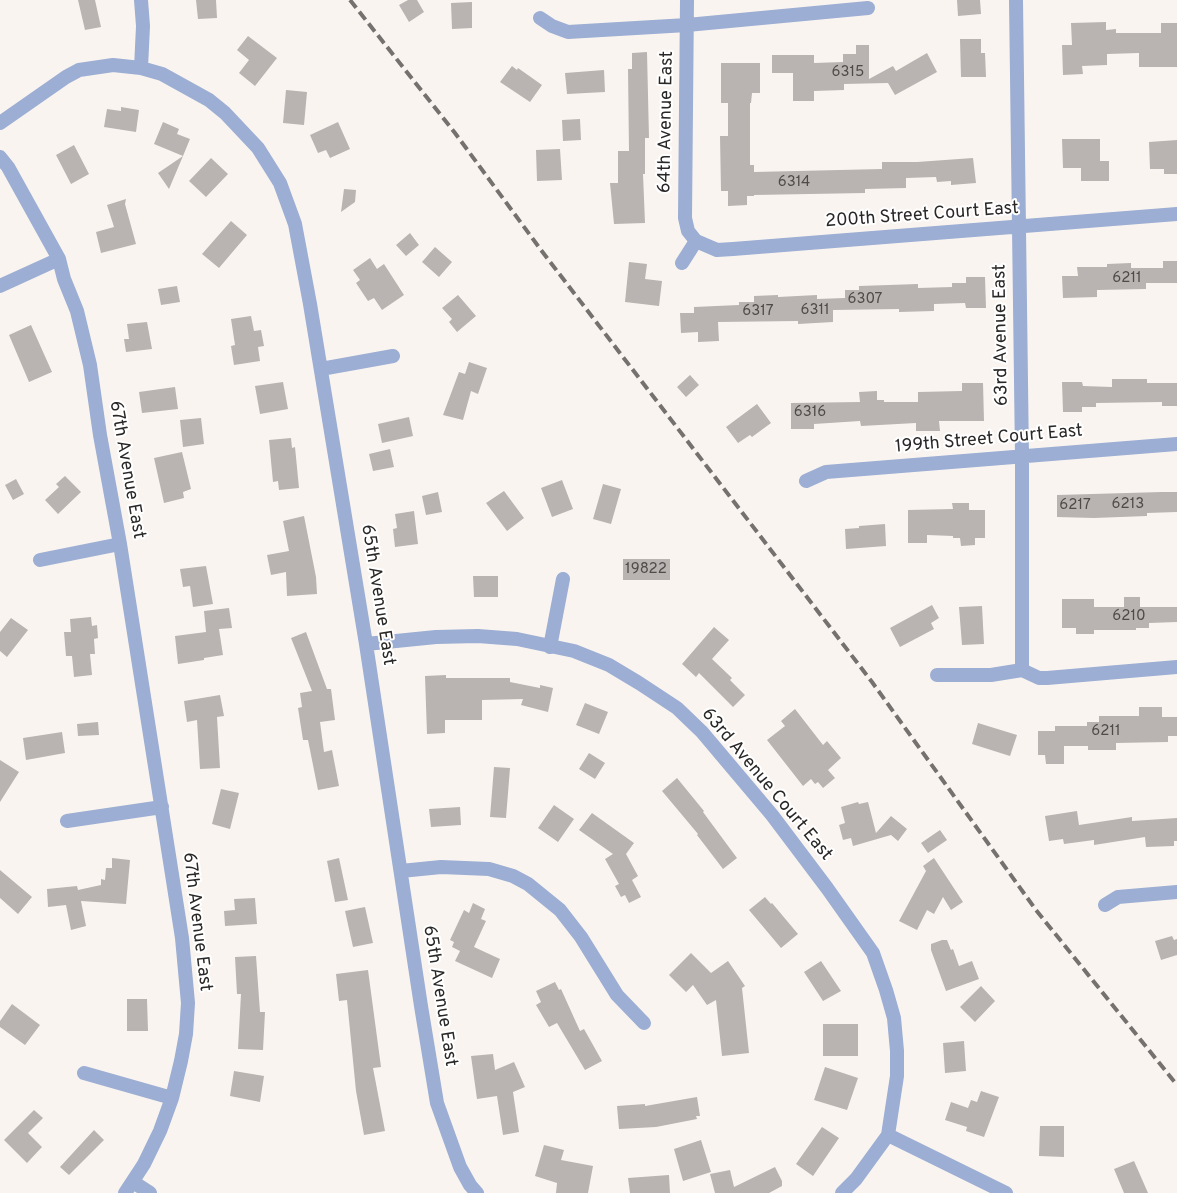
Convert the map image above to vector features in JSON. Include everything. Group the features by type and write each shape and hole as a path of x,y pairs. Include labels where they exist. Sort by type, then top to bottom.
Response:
{"street":[{"path":"141,0 141,68"},
{"name":"64th Avenue East","path":"687,0 685,218 688,231 696,241"},
{"name":"63rd Avenue East","path":"1016,0 1022,457 1022,670"},
{"path":"540,18 552,26 568,32 687,25 868,8"},
{"name":"65th Avenue East","path":"0,123 79,70 113,65 141,68 162,74 209,100 242,130 258,148 280,183 295,224 321,369 366,644 437,1103 460,1167 477,1193"},
{"name":"67th Avenue East","path":"0,157 8,167 59,258 64,279 77,311 90,366 182,938 187,984 186,1034 181,1062 172,1098 156,1139 129,1187"},
{"name":"200th Street Court East","path":"696,241 717,250 725,250 1177,214"},
{"path":"682,263 696,241"},
{"path":"0,286 59,258"},
{"path":"321,369 393,356"},
{"name":"199th Street Court East","path":"806,481 826,472 1177,444"},
{"path":"40,560 120,544"},
{"path":"550,647 563,578"},
{"name":"63rd Avenue Court East","path":"366,644 436,637 478,636 518,640 574,651 609,665 639,683 683,714 702,732 772,815 873,953 894,1018 897,1076 888,1135"},
{"path":"938,675 991,675 1022,670 1039,678 1047,678 1177,667"},
{"path":"67,821 162,808"},
{"path":"401,871 468,867 489,869 514,876 528,884 560,910 581,937 617,996 644,1023"},
{"path":"1105,905 1118,897 1177,892"},
{"path":"84,1073 172,1098"},
{"path":"842,1193 856,1179 888,1135 1006,1193"},
{"path":"129,1187 150,1193"}],"building":[{"path":"78,0 95,0 101,27 85,30"},
{"path":"196,0 216,0 217,18 198,19"},
{"path":"408,0 417,0 424,12 409,22 399,5"},
{"path":"957,0 980,0 981,14 958,16"},
{"path":"472,2 472,28 452,29 451,3"},
{"path":"1106,22 1106,30 1116,29 1116,33 1161,33 1161,23 1177,23 1177,67 1139,67 1139,53 1107,54 1107,65 1082,66 1083,74 1063,75 1062,45 1072,45 1071,23"},
{"path":"248,36 277,58 255,86 239,73 249,60 237,50"},
{"path":"960,39 981,39 981,53 985,53 986,77 961,77"},
{"path":"856,45 869,45 869,79 893,66 896,71 927,53 937,72 895,95 888,83 844,84 844,90 814,91 814,101 793,101 793,73 772,73 772,55 814,55 814,63 843,62 843,54 856,54"},
{"path":"647,52 649,138 645,138 645,174 643,174 645,223 614,224 610,183 618,183 618,151 629,151 628,69 632,69 632,53"},
{"path":"721,63 760,63 760,93 752,93 750,103 750,165 754,165 754,172 882,169 882,162 917,162 973,158 976,183 951,185 951,181 937,182 936,177 906,178 906,188 865,189 865,193 754,195 747,196 747,205 728,206 728,191 721,191 720,136 728,136 728,103 721,103"},
{"path":"512,66 517,70 518,68 542,85 530,102 500,82"},
{"path":"604,70 605,92 567,94 565,73"},
{"path":"286,90 307,92 304,125 283,123"},
{"path":"121,107 139,110 136,132 104,127 107,109 121,111"},
{"path":"580,119 581,140 563,141 562,120"},
{"path":"163,122 179,129 177,134 190,139 183,156 154,144"},
{"path":"338,122 350,149 330,158 326,150 318,153 310,135"},
{"path":"1062,139 1100,139 1100,161 1109,161 1109,181 1081,181 1081,168 1063,168"},
{"path":"1177,140 1177,174 1164,174 1164,169 1150,169 1149,142"},
{"path":"74,145 89,174 71,184 56,155"},
{"path":"560,149 562,180 537,181 536,150"},
{"path":"183,156 169,189 158,173"},
{"path":"211,158 228,174 206,197 189,181"},
{"path":"344,189 356,190 355,202 341,212"},
{"path":"126,199 125,204 136,244 101,253 96,232 114,227 107,205"},
{"path":"231,221 247,235 219,268 202,254"},
{"path":"410,233 419,245 406,256 396,245"},
{"path":"435,247 452,262 439,277 422,262"},
{"path":"370,258 377,269 384,264 404,295 382,310 374,298 368,301 356,283 360,280 353,270"},
{"path":"1163,261 1177,261 1177,283 1146,283 1146,289 1097,290 1097,297 1063,298 1062,276 1078,276 1077,267 1107,267 1107,264 1131,263 1131,268 1163,268"},
{"path":"629,262 647,264 645,279 662,281 659,306 625,302"},
{"path":"966,277 985,277 986,308 966,308 965,303 934,304 934,311 899,312 899,309 833,310 833,322 798,324 798,321 718,322 719,341 698,342 698,332 681,333 680,313 694,313 694,307 739,305 739,302 754,302 754,296 817,295 817,299 845,298 845,290 859,290 859,286 918,284 918,288 952,287 952,283 966,283"},
{"path":"177,286 180,302 161,305 158,289"},
{"path":"458,295 476,316 457,332 449,322 452,319 442,308"},
{"path":"251,316 254,331 261,330 264,346 258,347 260,361 234,365 231,346 235,345 231,319"},
{"path":"147,322 152,349 126,352 124,339 129,339 127,324"},
{"path":"31,325 52,372 29,382 9,335"},
{"path":"469,362 487,368 478,394 471,391 463,420 443,415 459,372 465,374"},
{"path":"690,375 699,385 686,397 677,387"},
{"path":"1112,379 1147,379 1147,383 1177,383 1177,406 1162,406 1162,402 1096,403 1096,407 1082,407 1082,412 1063,412 1062,382 1082,382 1083,386 1112,387"},
{"path":"283,382 288,409 260,414 255,386"},
{"path":"962,383 983,383 984,421 939,421 940,431 916,431 916,423 861,426 860,421 814,424 814,429 791,429 791,403 860,402 859,392 877,391 877,400 884,400 884,402 918,402 918,392 962,391"},
{"path":"175,387 178,409 142,413 139,392"},
{"path":"757,404 771,423 752,437 750,435 738,443 726,427"},
{"path":"409,417 413,436 382,443 378,424"},
{"path":"201,418 204,444 183,447 180,420"},
{"path":"291,438 292,448 295,447 299,488 279,490 278,481 273,482 269,440"},
{"path":"390,449 394,467 373,471 369,454"},
{"path":"182,452 191,489 183,492 184,498 164,503 154,458"},
{"path":"65,476 81,492 58,514 45,500 59,487 56,484"},
{"path":"16,479 24,494 13,500 5,485"},
{"path":"562,480 573,509 552,517 541,488"},
{"path":"603,484 621,489 611,524 593,519"},
{"path":"504,491 524,518 507,531 486,503"},
{"path":"438,492 442,512 426,515 422,496"},
{"path":"1177,492 1177,512 1147,513 1147,516 1057,517 1057,495"},
{"path":"952,503 969,503 969,510 985,510 985,538 975,538 975,545 961,546 960,538 927,535 927,543 908,543 908,510 953,509"},
{"path":"414,511 418,544 395,547 393,529 397,528 395,514"},
{"path":"304,516 316,577 317,594 287,596 286,572 271,575 267,555 289,551 283,521"},
{"path":"885,524 886,546 846,549 845,529"},
{"path":"623,559 670,559 670,580 623,580"},
{"path":"206,566 213,604 193,607 190,586 183,587 180,569"},
{"path":"473,576 498,576 498,597 474,597"},
{"path":"1124,597 1140,597 1140,607 1177,607 1177,622 1149,623 1149,628 1136,628 1136,630 1094,630 1094,634 1076,634 1076,628 1062,628 1062,599 1094,599 1094,607 1124,607"},
{"path":"932,605 939,618 931,623 934,629 900,647 890,628"},
{"path":"982,606 984,644 962,645 959,607"},
{"path":"229,608 232,628 219,629 223,655 178,664 175,636 206,632 204,611"},
{"path":"91,617 92,626 97,625 98,638 94,639 95,654 90,654 92,675 74,677 72,656 66,656 64,632 71,632 70,619"},
{"path":"11,618 28,630 7,657 0,651 0,632"},
{"path":"714,627 729,640 712,659 732,678 730,680 745,695 733,707 699,673 696,677 682,664"},
{"path":"306,632 327,689 331,689 335,720 320,722 324,752 332,750 339,786 318,790 308,740 303,740 298,708 302,707 300,693 312,691 291,638"},
{"path":"446,675 446,678 510,678 510,682 540,688 540,685 553,688 548,712 521,705 523,699 482,700 482,720 445,720 445,733 427,734 425,676"},
{"path":"220,695 224,716 217,717 220,768 200,769 197,720 187,722 184,701"},
{"path":"585,703 608,712 599,734 576,725"},
{"path":"1139,707 1162,707 1162,717 1177,717 1177,736 1168,736 1168,742 1116,743 1116,750 1088,750 1088,746 1064,746 1064,764 1046,764 1045,755 1038,755 1038,731 1055,731 1055,726 1087,726 1087,722 1099,722 1099,716 1139,716"},
{"path":"795,709 823,745 827,741 841,758 828,770 835,778 823,788 818,782 815,784 811,779 803,786 767,740 785,726 781,721"},
{"path":"98,722 99,735 78,736 77,724"},
{"path":"978,723 1017,735 1010,756 972,744"},
{"path":"62,732 65,753 26,760 23,738"},
{"path":"589,753 605,763 595,779 579,769"},
{"path":"0,760 19,772 0,802"},
{"path":"494,767 510,768 506,818 490,817"},
{"path":"677,778 704,811 737,858 723,869 698,834 662,791"},
{"path":"221,789 239,793 230,829 212,824"},
{"path":"858,802 859,804 868,802 876,833 891,816 907,829 898,841 891,835 853,846 851,838 843,840 839,825 845,823 841,807"},
{"path":"554,805 574,819 558,842 538,828"},
{"path":"460,807 461,825 431,827 429,809"},
{"path":"1077,811 1079,825 1132,817 1132,821 1177,818 1177,841 1174,841 1174,846 1146,847 1145,837 1094,845 1094,840 1064,844 1063,839 1049,841 1045,816"},
{"path":"592,813 634,843 626,854 638,876 632,880 641,897 629,903 625,895 621,897 615,886 619,884 605,859 613,854 579,830"},
{"path":"940,830 947,840 928,853 921,843"},
{"path":"112,858 130,860 126,904 81,901 86,926 71,930 66,905 48,907 47,889 77,886 78,890 101,885 101,879 105,880 106,868 112,868"},
{"path":"339,858 348,900 335,902 327,861"},
{"path":"934,858 963,902 951,910 943,897 934,914 927,910 917,930 899,921 926,871 923,866"},
{"path":"0,870 32,897 18,914 0,898"},
{"path":"765,897 798,934 781,948 749,910"},
{"path":"255,898 257,924 225,926 224,911 235,910 234,899"},
{"path":"473,903 485,909 481,919 486,921 474,947 500,959 492,978 455,961 460,951 452,947 454,942 450,940 464,910 469,913"},
{"path":"365,907 373,943 353,947 345,911"},
{"path":"1172,936 1174,940 1177,939 1177,955 1161,960 1155,941"},
{"path":"947,940 951,950 953,949 959,966 972,961 979,979 946,991 931,950 931,944"},
{"path":"691,953 711,973 728,961 745,986 742,988 749,1053 722,1056 716,1000 707,1005 693,985 686,992 669,975"},
{"path":"256,956 260,1012 265,1012 263,1050 238,1049 241,994 237,994 235,957"},
{"path":"821,961 841,991 823,1001 804,972"},
{"path":"368,970 381,1067 373,1068 385,1131 364,1135 356,1091 347,1000 339,1001 336,974"},
{"path":"555,982 559,990 561,989 580,1031 584,1029 602,1061 585,1070 557,1023 549,1027 536,1005 541,1002 536,991"},
{"path":"981,986 995,1001 975,1022 960,1007"},
{"path":"127,999 147,999 148,1031 127,1031"},
{"path":"12,1004 40,1025 25,1045 0,1027 0,1021"},
{"path":"823,1024 858,1024 858,1056 823,1056"},
{"path":"964,1041 966,1071 945,1073 943,1043"},
{"path":"493,1054 495,1070 514,1062 525,1087 513,1092 519,1132 503,1135 497,1096 477,1099 471,1056"},
{"path":"825,1067 858,1078 847,1110 814,1100"},
{"path":"234,1071 264,1076 260,1102 230,1096"},
{"path":"981,1091 999,1097 984,1137 966,1131 967,1127 945,1120 951,1102 968,1108 971,1100 977,1102"},
{"path":"697,1097 700,1116 696,1116 697,1119 656,1127 619,1129 617,1106 645,1104 645,1106"},
{"path":"34,1110 43,1118 28,1133 42,1147 27,1163 4,1140"},
{"path":"1040,1126 1064,1126 1064,1157 1039,1156"},
{"path":"822,1127 839,1138 813,1176 796,1164"},
{"path":"94,1130 104,1140 69,1175 60,1167"},
{"path":"701,1140 711,1172 683,1181 674,1149"},
{"path":"544,1145 564,1150 561,1160 593,1166 588,1193 556,1193 557,1183 535,1176"},
{"path":"1134,1161 1148,1193 1124,1193 1114,1169"},
{"path":"775,1167 782,1181 782,1186 769,1193 715,1193 710,1174 730,1170 734,1187"},
{"path":"669,1175 670,1193 630,1193 628,1178"}],"railway":[{"path":"350,0 455,133 541,250 872,682 1036,910 1177,1085"}]}
